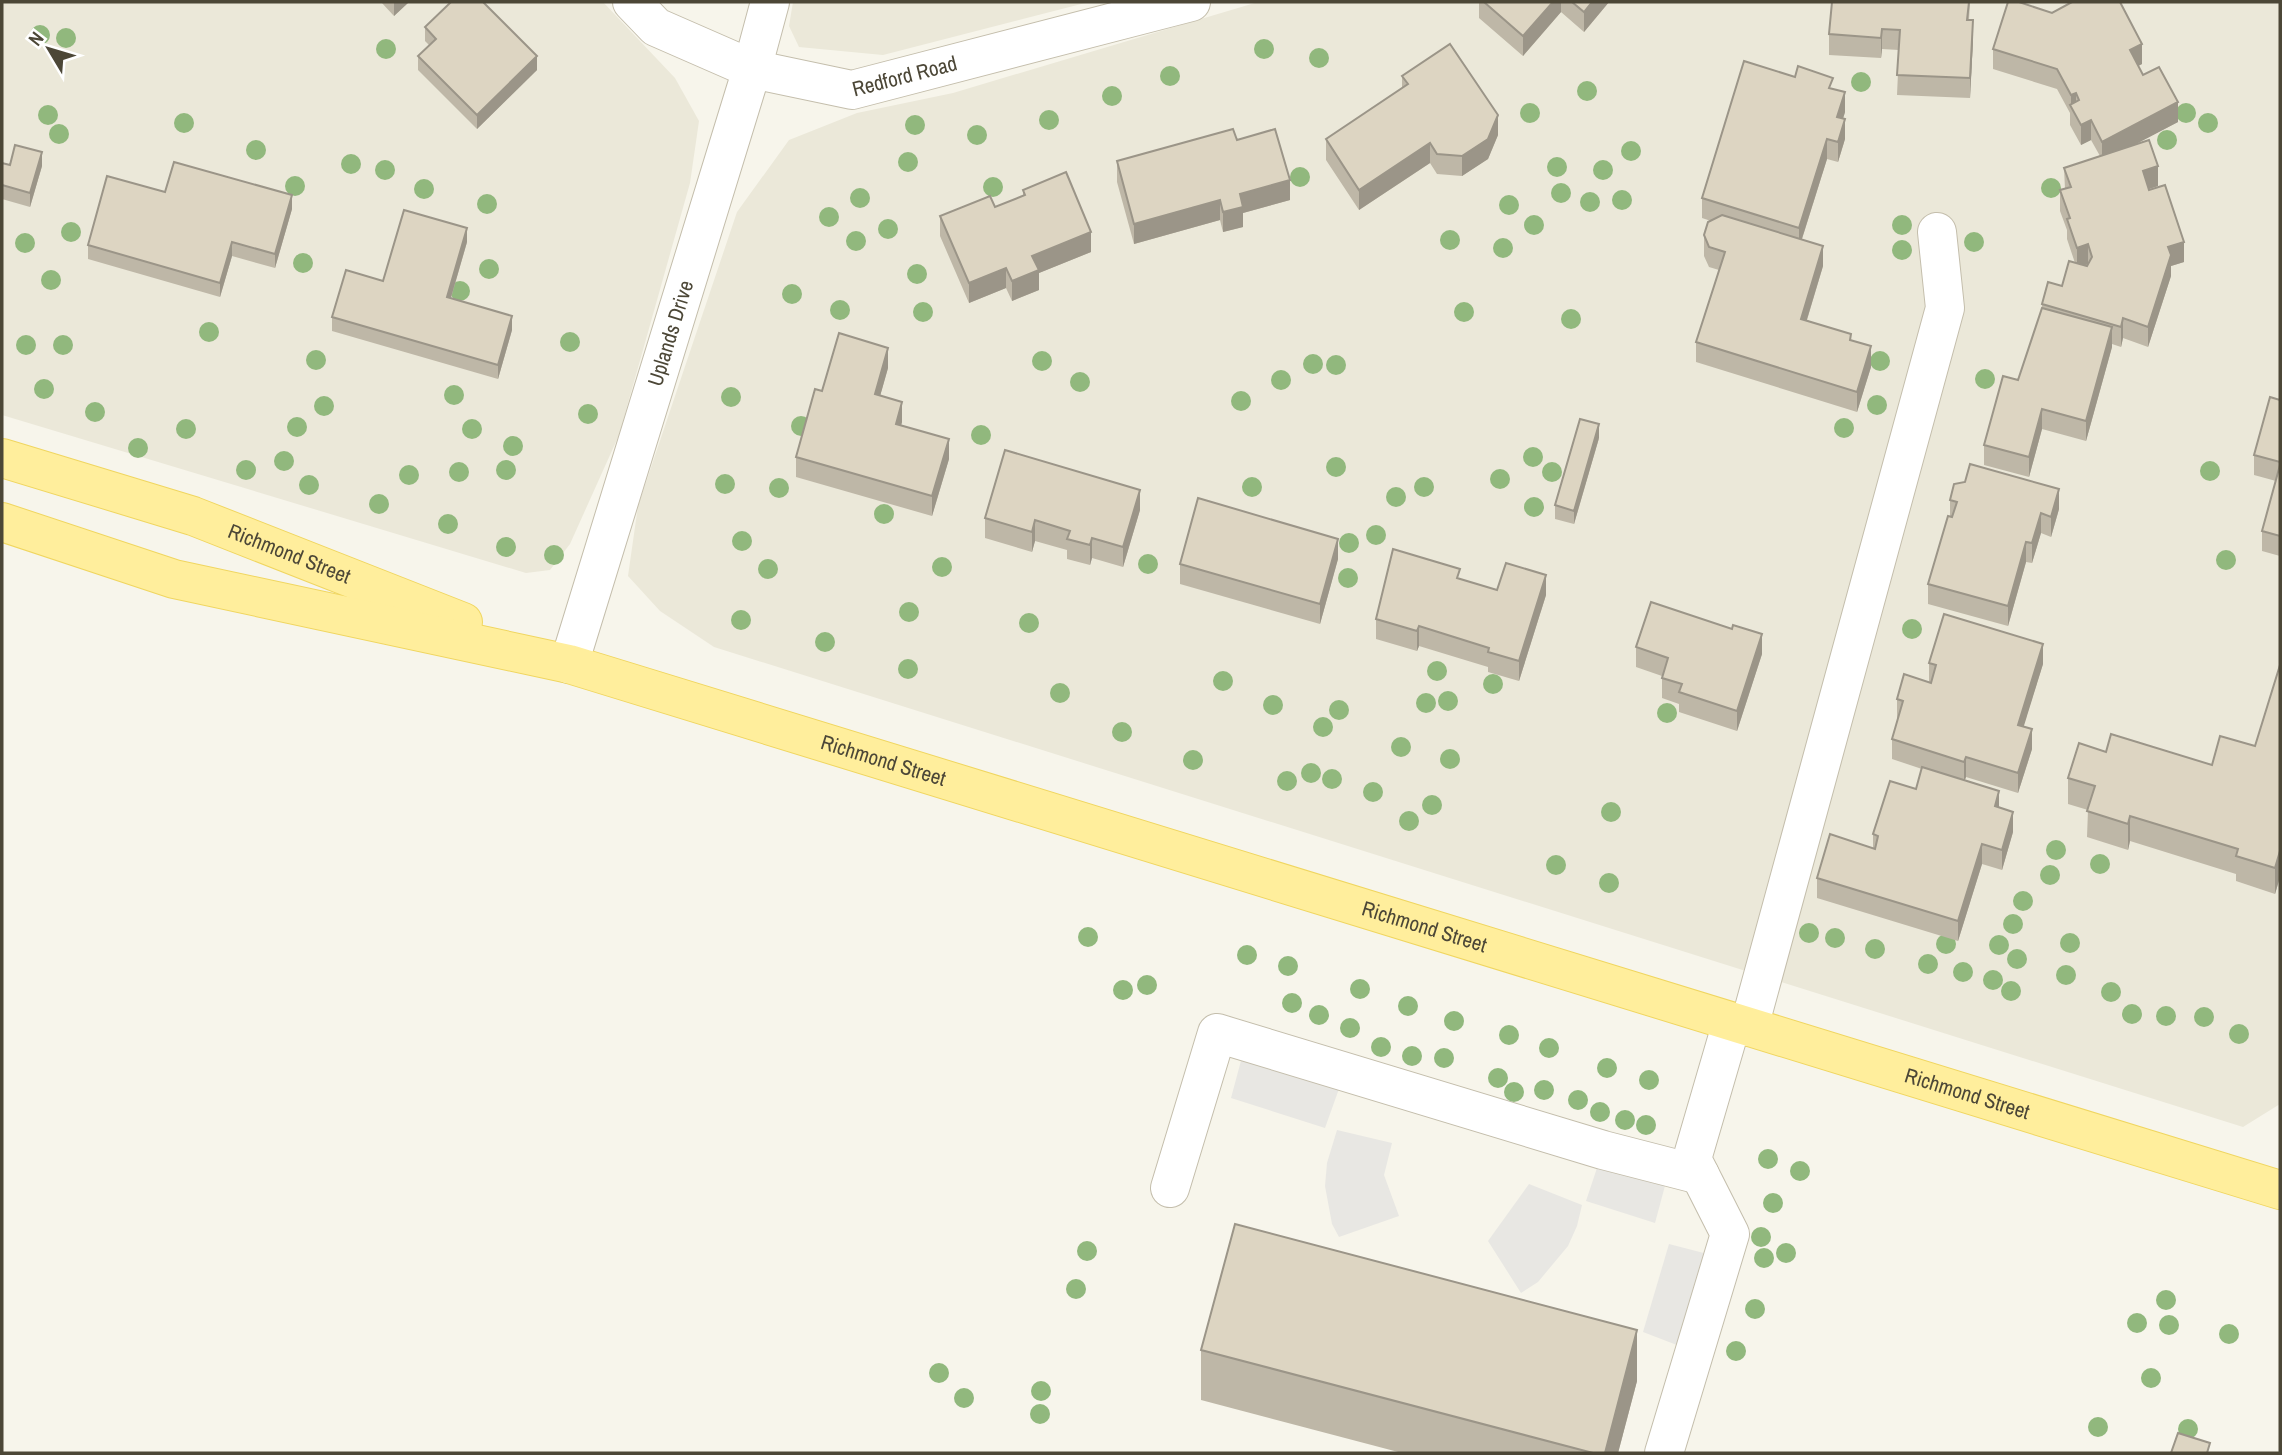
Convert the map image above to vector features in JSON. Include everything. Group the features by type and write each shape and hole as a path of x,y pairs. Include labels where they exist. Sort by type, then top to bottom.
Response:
{"main road":[{"name":"Richmond Street","path":"2,458 193,516 569,664 2280,1190"},
{"name":"Richmond Street","path":"2,522 174,579 569,664"}],"street":[{"name":"Redford Road","path":"632,2 656,27 752,69 852,90 1191,2"},
{"name":"Uplands Drive","path":"569,664 752,69 770,2"},
{"path":"1664,1453 1730,1234 1692,1159 1741,1025 1945,308 1937,232"},
{"path":"1170,1188 1217,1033 1603,1150 1700,1175"}],"shaded area":[{"path":"2,2 603,2 675,78 699,121 690,183 619,435 570,544 550,570 526,573 2,415"},
{"path":"793,2 1089,2 883,55 799,47 789,26"},
{"path":"1258,2 2280,2 2280,1104 2243,1127 714,647 660,611 628,576 638,506 737,212 789,140 857,113 953,93"},
{"path":"1246,1042 1345,1072 1325,1128 1231,1098"},
{"path":"1337,1130 1392,1143 1384,1175 1399,1216 1339,1237 1332,1224 1325,1186 1327,1163"},
{"path":"1603,1150 1670,1167 1655,1223 1586,1201"},
{"path":"1529,1184 1582,1205 1568,1246 1538,1282 1521,1293 1488,1241"},
{"path":"1669,1244 1723,1258 1695,1352 1643,1332"}],"building":[{"path":"451,2 483,2 537,56 477,115 418,56 436,39 425,27"},
{"path":"1484,2 1553,2 1523,36"},
{"path":"1572,2 1592,2 1584,12"},
{"path":"1832,2 1969,2 1967,20 1973,20 1970,78 1897,75 1900,30 1882,29 1881,38 1829,34"},
{"path":"2008,2 2019,2 2052,13 2072,2 2120,2 2142,44 2130,50 2143,75 2159,67 2178,102 2102,142 2091,120 2081,125 2070,105 2079,100 2076,93 2071,95 2057,69 1993,49"},
{"path":"1450,44 1498,115 1488,139 1462,156 1437,154 1430,143 1359,190 1326,139 1408,84 1402,76"},
{"path":"1744,61 1795,77 1798,66 1833,78 1829,88 1845,92 1837,117 1845,119 1838,142 1827,139 1799,228 1702,198"},
{"path":"1233,129 1237,140 1275,129 1290,180 1240,194 1243,207 1223,212 1220,200 1134,224 1117,161"},
{"path":"2149,140 2158,166 2143,171 2149,190 2165,185 2184,242 2168,247 2171,255 2148,327 2123,318 2121,327 2042,304 2048,282 2062,286 2069,261 2087,266 2092,257 2088,244 2077,248 2067,219 2070,218 2060,190 2071,187 2064,168"},
{"path":"15,145 42,152 30,193 2,185 2,163 10,165"},
{"path":"174,162 292,195 275,254 232,242 220,283 88,245 107,176 165,192"},
{"path":"1066,172 1091,232 1032,256 1039,270 1012,281 1006,268 969,283 940,216 990,196 995,207 1025,195 1023,190"},
{"path":"404,210 467,228 447,297 512,316 498,365 332,317 346,270 383,281"},
{"path":"1722,215 1823,246 1801,319 1851,334 1850,340 1871,346 1857,392 1696,342 1725,252 1709,247 1704,235 1708,222"},
{"path":"2042,308 2112,327 2086,421 2042,409 2029,457 1984,445 2003,376 2018,380"},
{"path":"839,333 888,348 875,394 902,402 896,424 949,439 932,496 796,457 815,389 822,391"},
{"path":"2270,397 2280,400 2280,462 2254,455"},
{"path":"1580,419 1599,424 1574,511 1555,505"},
{"path":"1005,450 1140,490 1123,547 1092,538 1090,545 1067,539 1070,531 1035,520 1032,532 985,518"},
{"path":"1970,464 2059,489 2051,517 2041,513 2032,543 2026,542 2008,606 1928,584 1948,516 1952,517 1957,502 1950,500 1954,484 1965,482"},
{"path":"2280,465 2280,536 2262,531"},
{"path":"1198,498 1338,539 1320,604 1180,564"},
{"path":"1393,549 1460,569 1457,578 1497,590 1506,563 1546,575 1519,661 1488,652 1489,648 1419,626 1417,631 1376,619"},
{"path":"1651,602 1732,629 1733,625 1762,634 1737,711 1679,692 1682,684 1662,678 1668,658 1636,647"},
{"path":"1944,614 2043,644 2018,725 2032,729 2018,773 1966,757 1964,762 1892,739 1903,701 1897,699 1904,674 1931,683 1936,665 1929,663"},
{"path":"2280,665 2280,851 2275,868 2236,856 2238,849 2130,816 2128,824 2087,811 2095,786 2068,778 2079,743 2106,752 2111,734 2212,765 2220,736 2255,746"},
{"path":"1922,767 1999,791 1995,806 2013,812 2002,850 1982,844 1958,921 1817,878 1830,834 1875,849 1878,836 1873,834 1890,781 1916,789"},
{"path":"1235,1224 1637,1330 1605,1453 1593,1453 1201,1350"},
{"path":"2178,1433 2210,1443 2207,1453 2171,1453"}]}
